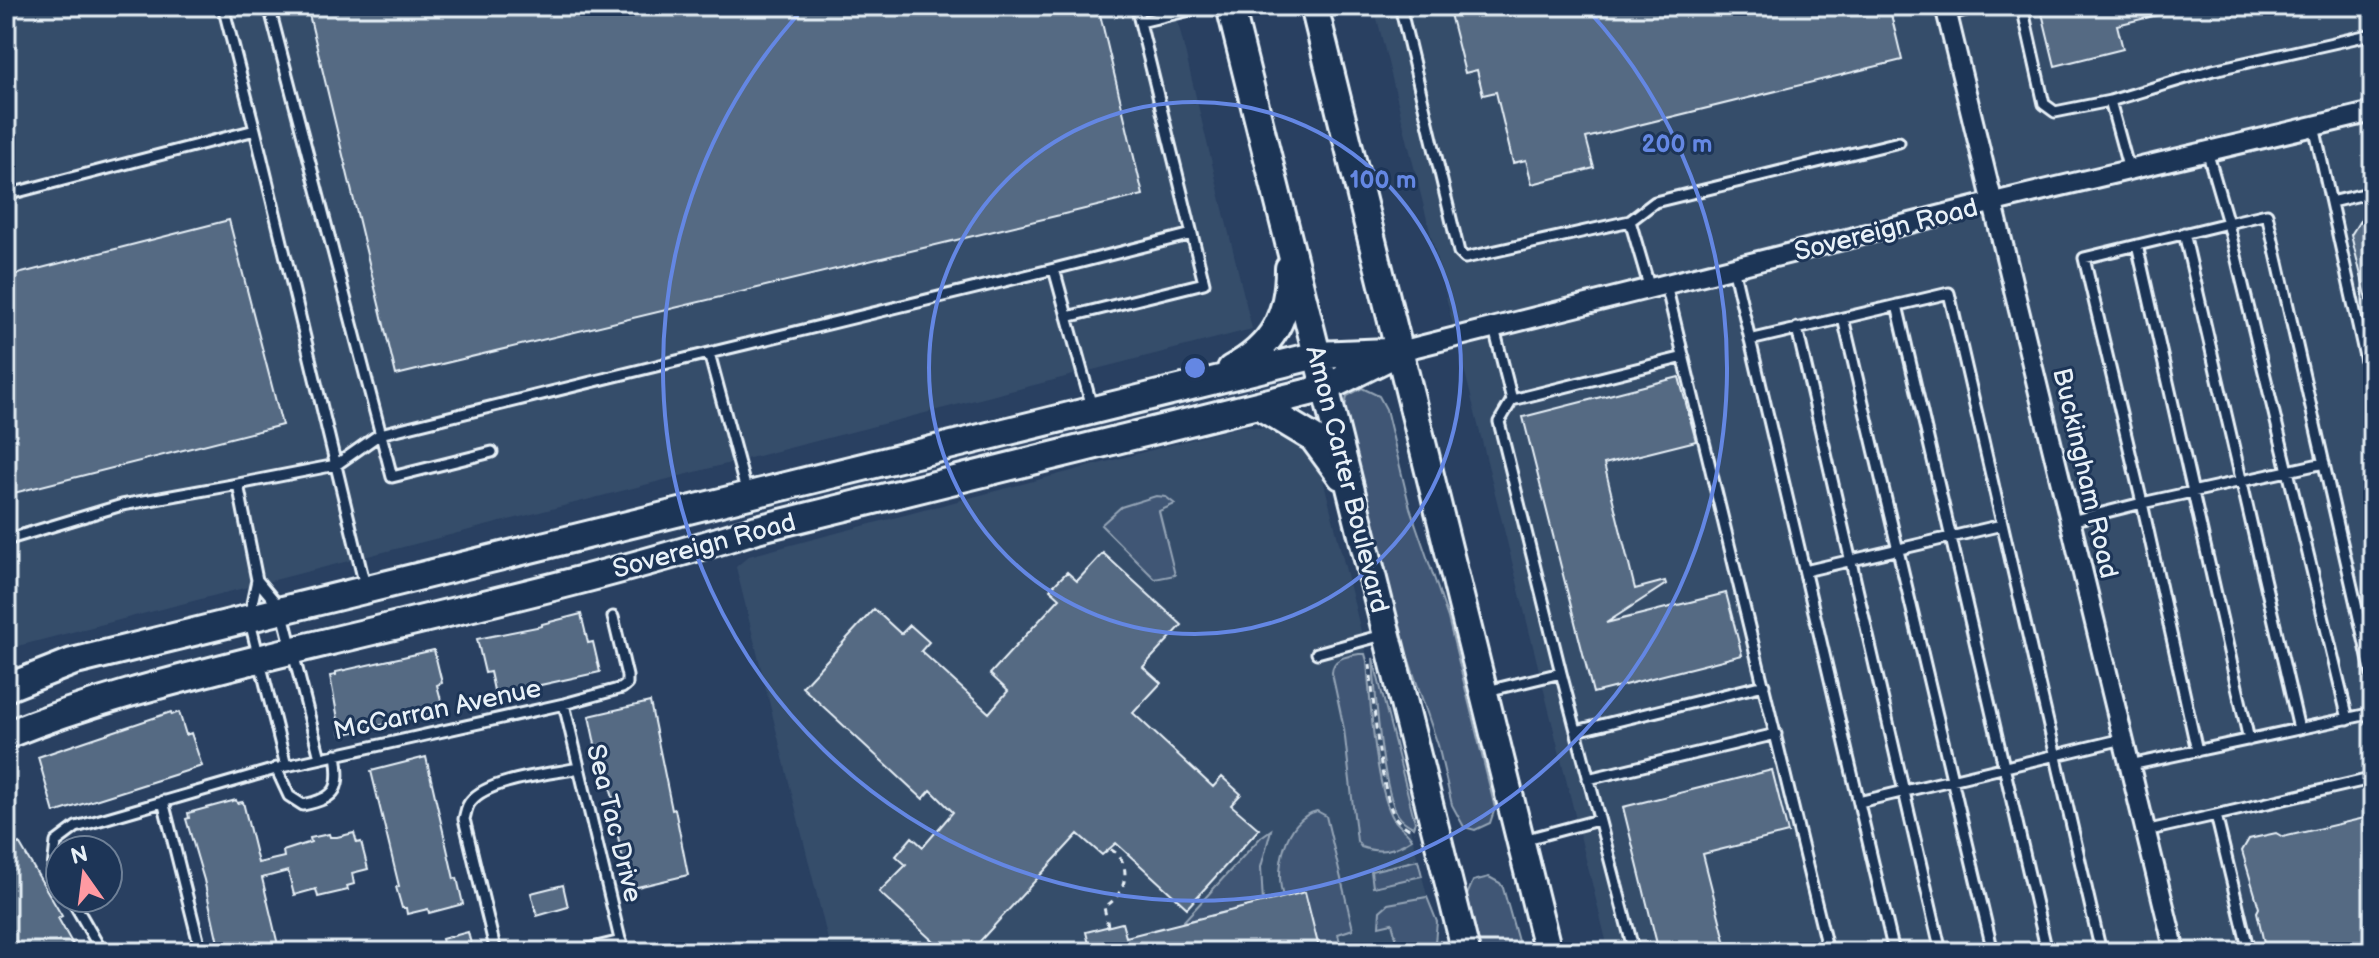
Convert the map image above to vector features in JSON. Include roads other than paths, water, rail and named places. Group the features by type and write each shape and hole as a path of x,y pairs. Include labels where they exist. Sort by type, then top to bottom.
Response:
{"street":[{"name":"Amon Carter Boulevard","path":"1230,6 1466,952"},
{"path":"1314,6 1548,952"},
{"name":"Buckingham Road","path":"1946,10 2175,952"},
{"name":"Sovereign Road","path":"6,688 72,662 1164,392 1317,355 1400,351 1994,202 2373,112"},
{"path":"1164,392 1226,371 1252,358 1272,336 1283,315 1289,286 1289,244"},
{"name":"Sovereign Road","path":"6,735 116,695 672,556 757,529 1326,388 1400,351"},
{"path":"1258,405 1313,438 1333,461 1353,497"}],"lane":[{"path":"223,6 366,589"},
{"path":"269,6 392,477 492,452"},
{"path":"1067,317 1204,283 1136,6"},
{"path":"1140,22 1207,6"},
{"path":"1400,6 1459,252 1465,258 1630,221 1655,202 1899,142"},
{"path":"1946,10 1980,6"},
{"path":"2022,6 2044,104 2055,112 2110,101 2213,70 2373,34"},
{"path":"2110,101 2129,170"},
{"path":"2314,126 2373,393"},
{"path":"6,195 255,130"},
{"path":"2207,151 2290,471 2348,719"},
{"path":"2331,202 2373,192"},
{"path":"2197,751 2084,258 2267,214 2373,679"},
{"path":"1630,221 1684,357 1828,952"},
{"path":"2184,233 2299,729"},
{"path":"6,540 122,505 336,465 380,434 1192,234"},
{"path":"2137,245 2249,740"},
{"path":"1733,267 1894,952"},
{"path":"1054,269 1093,410"},
{"path":"1750,340 1949,293 2101,952"},
{"path":"1897,305 2047,952"},
{"path":"1843,318 1993,952"},
{"path":"1494,328 1512,400 1499,422 1634,952"},
{"path":"1797,328 1941,952"},
{"path":"709,353 748,496"},
{"path":"1512,400 1684,357"},
{"path":"2071,521 2324,463"},
{"path":"238,484 257,580 249,618 289,796 303,805 324,801 336,790 339,776 336,754"},
{"path":"1805,571 2002,525"},
{"path":"257,580 282,610"},
{"name":"McCarran Avenue","path":"282,610 320,758"},
{"name":"McCarran Avenue","path":"67,834 76,827 281,767 564,704 622,688 627,684 613,617"},
{"path":"1317,653 1387,634"},
{"path":"1484,692 1561,673"},
{"path":"1576,731 1764,685"},
{"name":"Sea Tac Drive","path":"564,704 623,952"},
{"path":"2129,766 2373,713"},
{"path":"1588,779 1776,734"},
{"path":"1859,802 2123,739"},
{"path":"496,952 464,819 466,809 480,793 495,786 579,768"},
{"path":"2145,831 2366,780"},
{"path":"163,801 201,952"},
{"path":"2216,815 2249,952"},
{"path":"1520,840 1598,820"},
{"path":"80,914 102,952"},
{"path":"576,952 621,941"}]}
